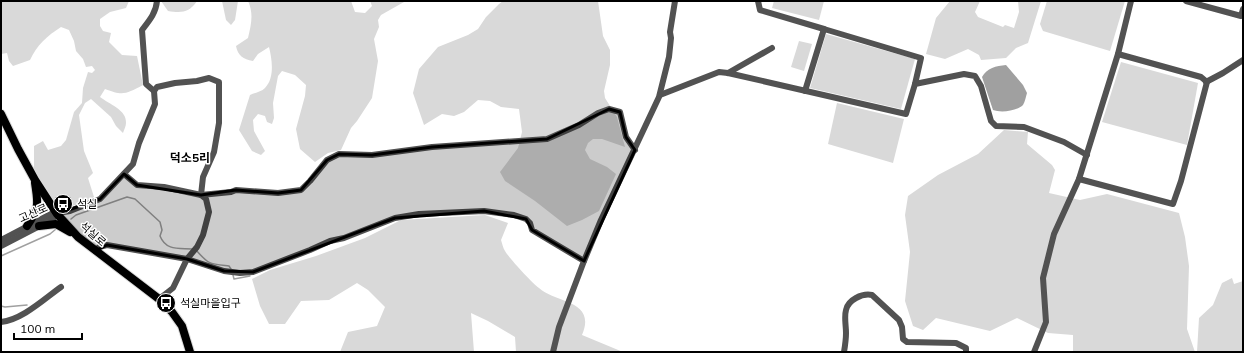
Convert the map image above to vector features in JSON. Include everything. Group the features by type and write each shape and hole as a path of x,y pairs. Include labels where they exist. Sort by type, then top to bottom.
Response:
{"main road":[{"name":"석실로","path":"1,114 35,180 58,214 78,237 159,299 172,312 182,326 190,352"},
{"path":"27,226 38,208 35,180"},
{"path":"39,226 56,224 78,237"}],"street":[{"path":"58,214 84,206 100,199 133,164 139,143 155,104 154,91 146,84 142,30 153,14 157,1"},
{"path":"553,352 559,327 601,220 660,95 669,57 671,38 670,32 675,1"},
{"path":"660,95 719,72 906,114 921,58 760,10 758,1"},
{"path":"1034,352 1046,322 1043,278 1054,234 1079,179 1087,155 1118,54 1131,1"},
{"path":"1186,1 1241,16 1243,9"},
{"path":"806,91 824,29"},
{"path":"728,73 772,48"},
{"path":"1118,54 1201,77 1206,82"},
{"path":"1079,179 1173,204 1181,181 1206,82 1243,60"},
{"path":"915,84 964,74 975,76 981,86 991,121 996,126 1024,127 1064,142 1087,155"},
{"path":"154,91 157,87 209,78 219,82 219,123 214,152 203,177 201,195"},
{"path":"124,174 137,185 164,187 201,195 231,192 236,190 278,193 301,190 327,160 339,154 372,155 432,147 547,140 579,125 598,113 609,109 620,112 626,137 635,150"},
{"path":"159,299 173,288 187,259 197,247 203,235 209,212 206,199 201,195"},
{"path":"95,251 99,247 107,245 187,259 224,272 253,272 330,241 344,238 395,218 418,214 484,211 514,215 526,219 530,223 532,230 584,261"},
{"name":"고산로","path":"1,240 50,214 58,214"},
{"name":"고산로","path":"1,246 53,219 58,214"},
{"path":"1,322 9,321 18,317 61,287"},
{"path":"844,352 846,333 845,311 848,305 856,298 867,294 872,295 899,320 902,327 903,339 907,342 956,343 966,348 966,352"}],"highlighted area":[{"path":"609,109 620,112 626,137 635,150 584,261 532,230 526,219 484,211 395,218 253,272 224,271 187,259 107,245 95,251 57,214 100,199 124,174 137,185 201,195 236,190 278,193 301,190 327,160 339,154 372,155 432,147 547,139"}],"shaded area":[{"path":"1,1 129,1 126,8 110,12 100,19 100,26 103,31 111,33 109,42 122,55 137,56 143,85 124,93 116,93 105,89 100,97 124,114 126,123 123,133 116,126 111,117 91,99 85,103 79,115 84,151 93,173 88,178 94,197 81,204 70,206 55,202 34,172 34,146 43,141 48,150 61,146 66,140 74,112 82,103 83,88 88,72 92,73 95,70 92,66 86,67 83,59 76,51 74,41 69,30 61,27 43,41 30,60 13,66 9,61 7,53 1,54"},
{"path":"161,1 197,1 188,10 177,12 168,11"},
{"path":"222,1 238,1 235,20 231,25 226,20"},
{"path":"248,1 351,1 355,12 365,13 372,6 370,1 404,1 381,15 378,20 379,27 374,39 378,61 372,98 351,128 341,150 328,153 315,162 300,149 296,129 305,96 306,85 295,75 282,71 278,76 273,103 274,118 272,124 267,122 265,116 258,114 253,120 254,131 265,151 261,155 252,151 239,130 250,95 265,88 270,79 272,68 269,47 258,54 253,61 246,59 238,52 236,46 248,38 251,24 251,10"},
{"path":"503,1 598,1 603,36 610,50 610,65 604,91 605,98 617,117 625,147 602,139 593,139 588,143 585,150 590,159 607,167 616,174 599,211 567,226 535,201 505,181 500,172 518,148 522,132 519,109 501,107 490,101 478,100 464,112 454,116 442,114 424,125 413,93 419,69 438,47 468,35 478,29 486,17"},
{"path":"774,1 824,1 819,20 772,8"},
{"path":"950,1 980,1 975,12 978,17 1003,27 1005,25 1014,28 1019,12 1018,1 1041,1 1028,43 1016,48 1006,58 981,60 979,55 968,49 945,59 926,54 936,18"},
{"path":"1047,1 1125,1 1110,51 1043,31 1040,24"},
{"path":"826,34 915,59 901,109 810,88"},
{"path":"799,41 812,44 804,71 791,67"},
{"path":"1121,62 1198,83 1187,145 1102,122"},
{"path":"1006,65 1023,85 1027,93 1024,104 1017,109 1009,111 996,111 993,110 982,77 986,71 992,68"},
{"path":"837,103 904,119 893,163 828,144"},
{"path":"1004,130 1028,132 1027,144 1052,165 1055,170 1049,193 1080,200 1107,194 1179,213 1185,237 1189,266 1187,329 1195,352 1073,352 1073,335 1048,333 1017,318 990,331 936,318 923,330 913,326 905,301 910,252 905,215 908,196 938,175 978,154"},
{"path":"485,215 508,223 501,240 504,248 511,259 531,281 546,293 572,304 584,315 585,324 582,335 623,352 516,352 515,337 471,313 474,352 340,352 348,332 377,326 385,307 368,290 357,283 329,300 301,301 285,324 269,324 260,306 252,279 270,270 316,256 365,238 401,220"},
{"path":"1232,278 1234,284 1243,281 1243,352 1197,352 1199,318 1213,305 1222,283"}],"waterway":[{"path":"71,219 76,215 127,197 135,199 160,222 162,230 160,236 166,244 173,248 192,249"},
{"path":"1,256 50,234 56,229"},
{"path":"196,250 210,263 229,266 231,269"},
{"path":"233,275 234,279 250,276"},
{"path":"1,306 27,305"}],"place":[{"name":"석실","path":"63,204"},
{"name":"석실마을입구","path":"166,303"}],"district":[{"name":"덕소5리","path":"190,157"}]}
